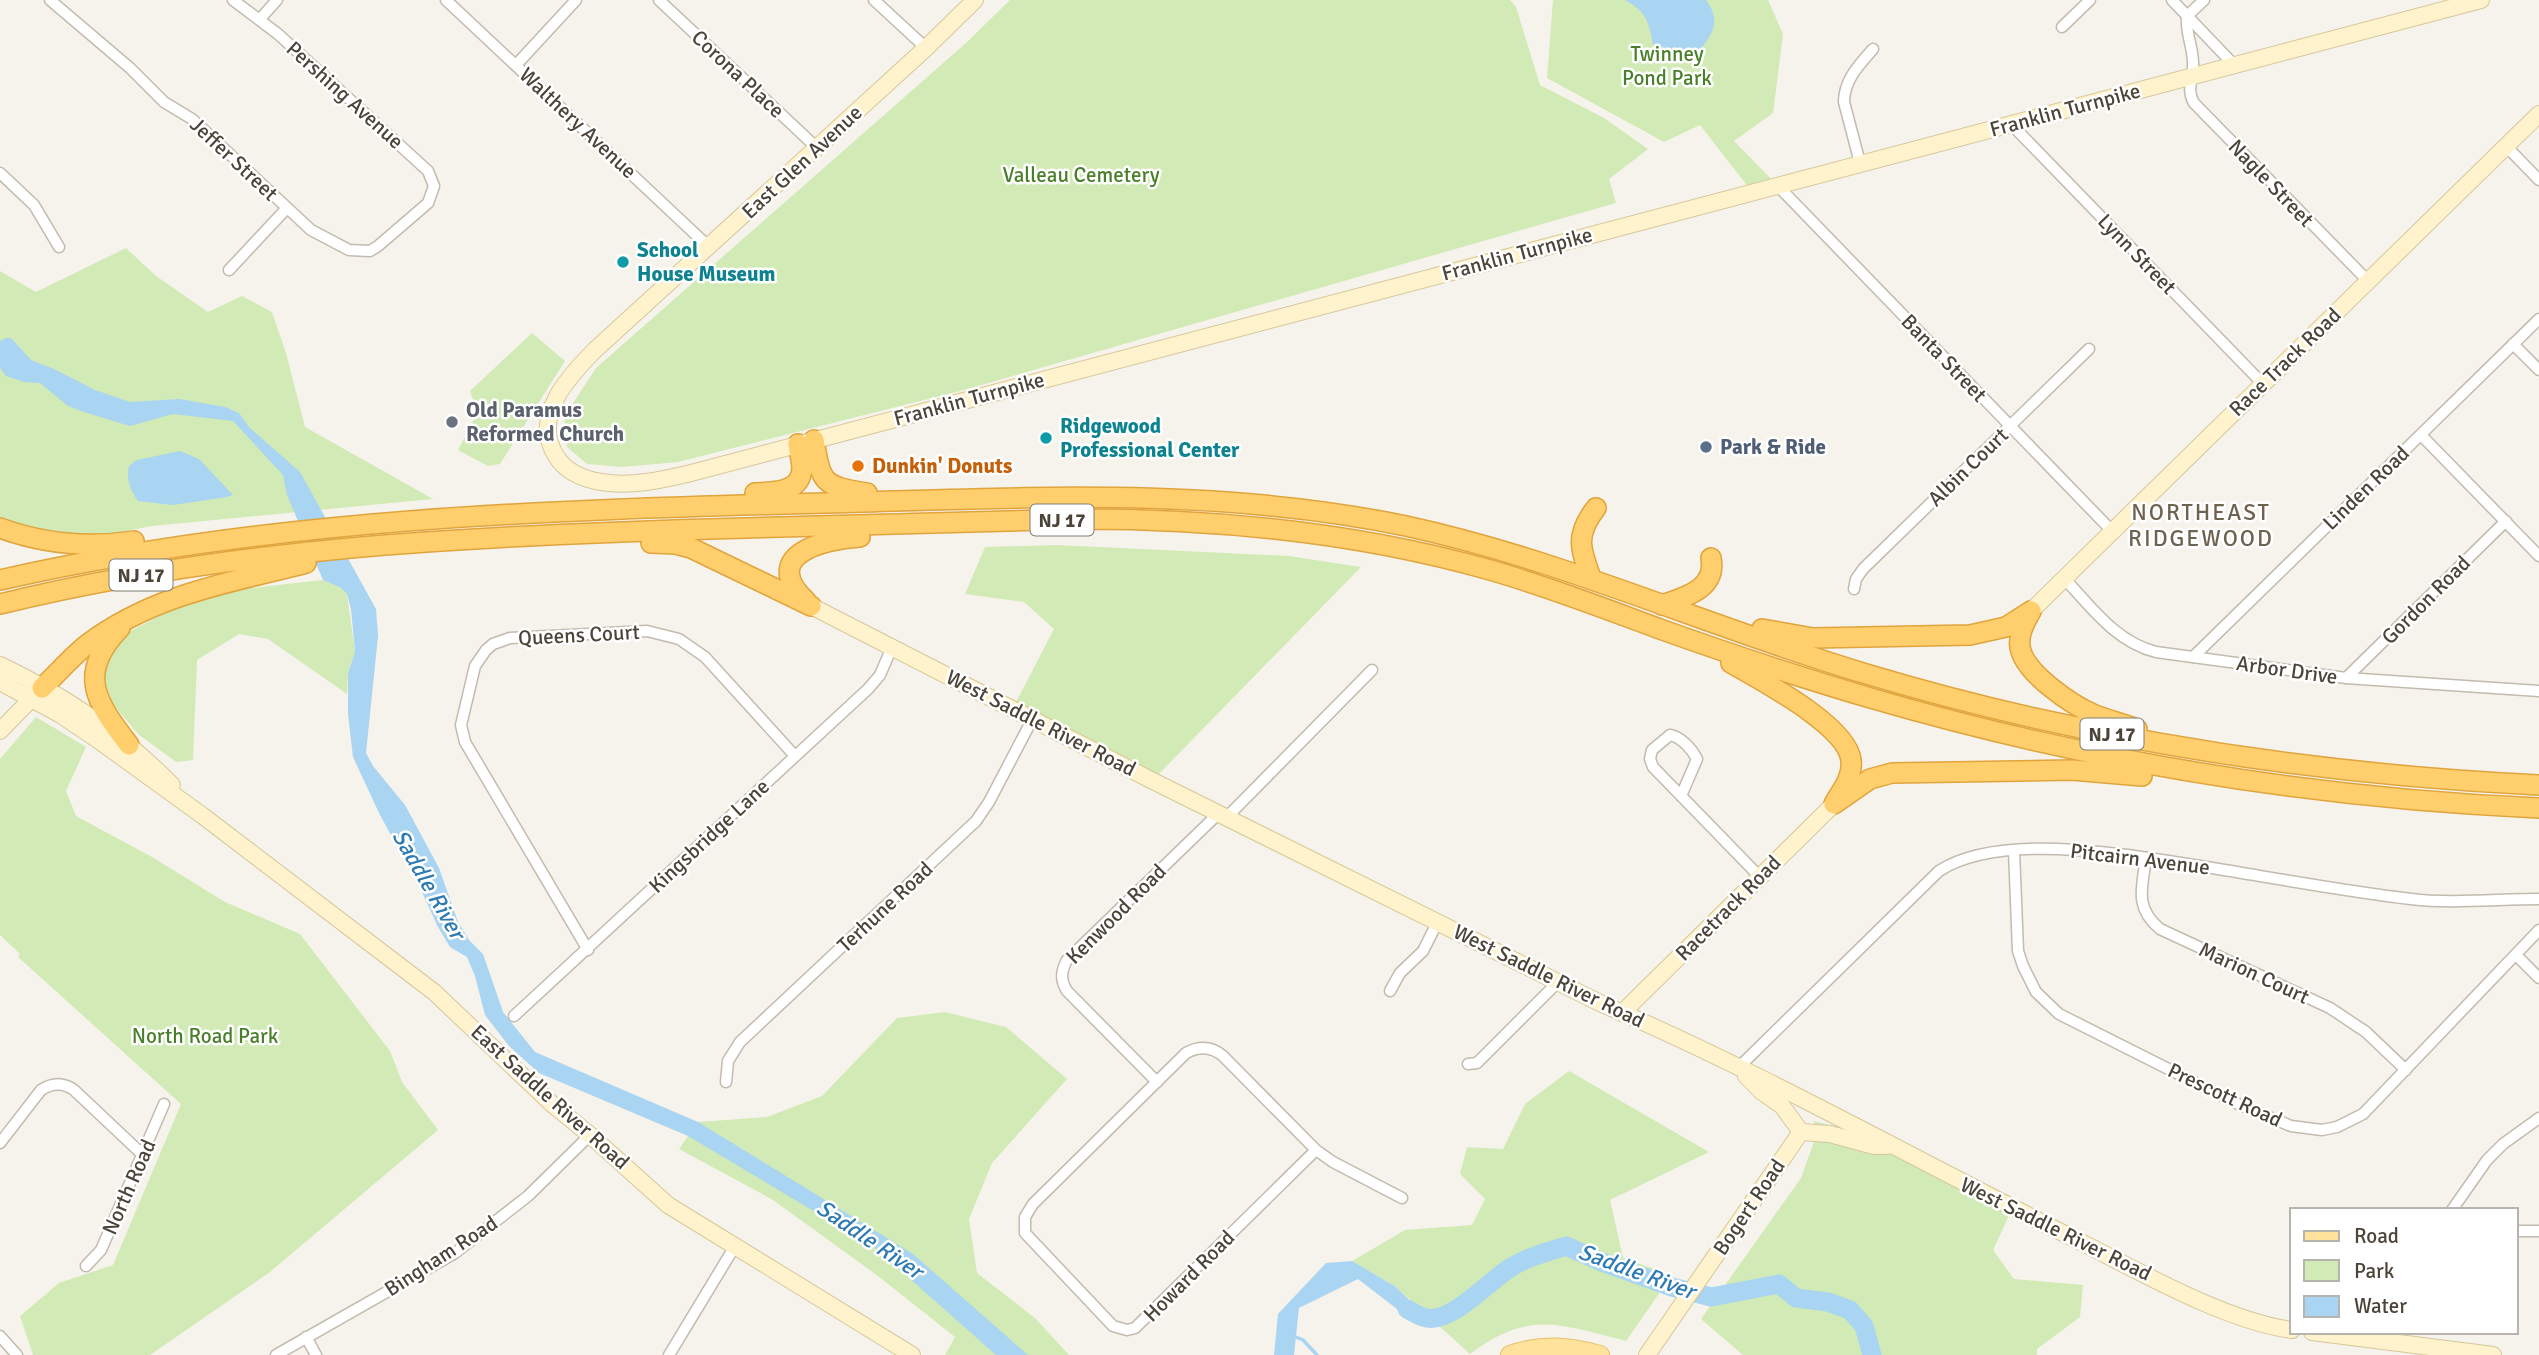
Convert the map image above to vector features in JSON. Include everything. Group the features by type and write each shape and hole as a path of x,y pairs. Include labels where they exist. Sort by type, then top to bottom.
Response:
{"highway":[{"path":"806,442 820,472 834,486 916,500"},
{"path":"644,508 713,494 786,489 802,474 806,442"},
{"name":"NJ 17","path":"0,580 119,556 275,533 526,512 916,500 1131,496 1209,499 1287,506 1440,534 1591,578 1828,663 1941,695 2093,731 2208,752 2372,773 2539,785"},
{"path":"1591,578 1581,550 1580,538 1586,522 1596,508"},
{"name":"NJ 17","path":"0,604 144,575 287,561 368,547 553,534 1159,520 1257,526 1335,536 1431,555 1507,575 1840,689 1992,731 2144,764 2319,791 2539,808"},
{"path":"811,606 793,588 789,578 792,562 801,553 816,545 838,539 871,537 944,523"},
{"path":"0,528 44,541 81,545 111,544 192,533 275,533"},
{"path":"553,534 621,544 683,545 811,606"},
{"path":"1662,605 1689,596 1701,588 1711,573 1711,558"},
{"path":"37,693 90,642 136,613 164,601 287,561"},
{"path":"1698,618 1799,637 1849,639 1980,634 2006,627 2031,611"},
{"path":"2031,611 2021,634 2023,656 2031,668 2059,692 2098,716 2208,752"},
{"path":"129,745 105,712 93,680 98,661 109,642 136,613"},
{"path":"1691,640 1786,694 1841,738 1850,756 1851,769 1834,804"},
{"path":"1834,804 1870,779 1901,772 2083,770 2141,775 2224,790 2319,791"}],"main road":[{"path":"1510,1355 1532,1348 1555,1347 1600,1355"}],"street":[{"name":"Jeffer Street","path":"50,0 130,68 164,102 192,119 310,230 341,247 360,252 378,246 428,203"},
{"name":"Pershing Avenue","path":"233,0 260,19 428,171 434,186 428,203"},
{"path":"260,19 277,0"},
{"name":"Walthery Avenue","path":"446,0 709,247"},
{"path":"516,65 576,0"},
{"name":"Corona Place","path":"659,0 816,148"},
{"path":"874,0 926,48"},
{"name":"East Glen Avenue","path":"557,458 549,440 548,420 568,379 596,349 926,48 975,0"},
{"path":"2062,27 2090,0"},
{"path":"2172,0 2235,66"},
{"path":"2187,16 2204,0"},
{"name":"Franklin Turnpike","path":"557,458 569,470 591,480 634,483 691,473 2481,0"},
{"name":"Nagle Street","path":"2187,16 2193,61 2189,90 2197,106 2368,281"},
{"path":"1860,163 1844,93 1846,84 1873,49"},
{"name":"Race Track Road","path":"2031,611 2539,114"},
{"name":"Lynn Street","path":"2011,124 2263,384"},
{"path":"2506,146 2539,180"},
{"path":"0,173 34,205 59,247"},
{"name":"Banta Street","path":"1777,185 2112,531"},
{"path":"229,270 287,208"},
{"name":"Linden Road","path":"2193,657 2539,319"},
{"path":"2513,344 2539,370"},
{"name":"Albin Court","path":"1854,589 1856,579 1863,569 2089,349"},
{"path":"2421,435 2539,555"},
{"name":"Gordon Road","path":"2347,678 2505,522"},
{"name":"Arbor Drive","path":"2064,578 2114,630 2128,641 2146,649 2347,678 2539,691"},
{"name":"West Saddle River Road","path":"811,606 1558,982 1795,1094 1954,1179 2190,1296 2258,1322 2290,1330"},
{"name":"Queens Court","path":"588,950 465,742 461,725 475,666 486,650 493,644 510,638 647,631 664,634 687,643 705,657 795,756"},
{"name":"Kingsbridge Lane","path":"514,1016 875,682 892,647"},
{"path":"0,665 37,693 0,731"},
{"path":"1223,815 1371,670"},
{"name":"East Saddle River Road","path":"0,682 37,693 85,713 153,765 203,816"},
{"name":"East Saddle River Road","path":"37,693 434,992 552,1104 668,1205 912,1355"},
{"name":"Terhune Road","path":"726,1082 727,1061 740,1042 976,821 989,802 1032,718"},
{"path":"1681,796 1697,759 1678,737 1670,735 1652,751 1650,759 1653,767 1681,796 1759,876"},
{"name":"Racetrack Road","path":"1623,1013 1834,804"},
{"name":"Kenwood Road","path":"1157,1082 1067,991 1061,977 1063,967 1067,960 1223,815"},
{"name":"Pitcairn Avenue","path":"1740,1069 1748,1058 1939,871 1962,859 2049,849 2103,851 2416,900 2539,899"},
{"name":"Prescott Road","path":"2014,851 2018,951 2036,992 2070,1021 2238,1104 2291,1126 2306,1129 2322,1130 2351,1121 2375,1103 2539,930"},
{"name":"Marion Court","path":"2146,858 2141,894 2151,922 2160,929 2330,1008 2366,1032 2406,1070"},
{"path":"1390,991 1400,973 1423,951 1438,922"},
{"path":"2516,955 2539,978"},
{"path":"1468,1064 1477,1063 1558,982"},
{"path":"1157,1082 1193,1049 1202,1047 1219,1052 1316,1150 1402,1198"},
{"path":"1740,1069 1762,1092 1782,1105 1801,1132 1830,1134 1874,1146 1896,1147"},
{"name":"Howard Road","path":"1157,1082 1033,1205 1024,1222 1027,1237 1113,1326 1120,1329 1141,1324 1316,1150"},
{"path":"2,1138 41,1090 63,1084 74,1090 144,1156"},
{"name":"North Road","path":"86,1266 101,1250 144,1156 164,1104"},
{"path":"2453,1208 2487,1160 2503,1144 2539,1118"},
{"name":"Bogert Road","path":"1648,1354 1801,1132"},
{"name":"Bingham Road","path":"275,1355 422,1273 454,1252 528,1196 590,1135"},
{"path":"2518,1231 2539,1231"},
{"path":"669,1355 735,1246"},
{"path":"2342,1334 2493,1355"},
{"path":"0,1336 18,1355"},
{"path":"306,1337 316,1355"}],"green space":[{"name":"Valleau Cemetery","path":"1010,0 1510,0 1516,7 1540,85 1604,118 1648,149 1609,179 1616,203 960,391 678,462 622,467 587,464 567,447 564,417 596,368 966,43"},
{"name":"Twinney Pond Park","path":"1553,0 1768,0 1783,34 1773,113 1734,141 1777,185 1749,188 1700,125 1664,142 1547,78"},
{"path":"126,248 156,276 208,312 242,296 272,312 286,353 305,427 433,499 152,526 72,541 0,517 0,271 36,292"},
{"path":"532,333 565,361 500,464 488,466 458,450 473,422 474,408 470,391"},
{"path":"1057,545 1289,556 1361,567 1151,782 1013,708 1054,629 1024,602 965,594 985,547"},
{"path":"323,580 341,588 347,594 355,652 348,673 347,694 268,639 239,634 197,660 193,760 176,762 138,734 101,690 107,643 194,598 189,595"},
{"name":"North Road Park","path":"36,717 86,747 66,791 76,816 152,857 225,902 300,934 390,1051 402,1082 438,1130 270,1272 150,1355 33,1355 20,1316 59,1283 113,1265 181,1104 18,957 20,954 0,935 0,759"},
{"path":"945,1012 1006,1027 1067,1079 992,1163 969,1219 977,1273 1035,1318 1069,1355 945,1355 955,1337 878,1276 773,1200 679,1149 698,1122 767,1117 822,1096 897,1018"},
{"path":"1569,1071 1709,1152 1610,1200 1623,1258 1672,1275 1626,1341 1563,1326 1528,1326 1491,1340 1470,1354 1396,1287 1352,1261 1405,1230 1472,1225 1485,1199 1460,1174 1467,1147 1503,1149 1525,1104"},
{"path":"1813,1121 1830,1125 2012,1209 1993,1250 2014,1279 2083,1285 2080,1317 2037,1349 2037,1355 1743,1355 1701,1319 1801,1178 1818,1130"}],"water":[{"path":"1625,0 1706,0 1714,16 1713,29 1696,55 1669,56 1653,45 1646,18"},
{"path":"11,338 31,360 95,390 130,402 179,399 225,407 239,413 249,427 300,472 376,609 378,636 366,753 373,766 405,805 439,868 458,922 469,940 483,954 503,1012 535,1052 698,1122 913,1254 1028,1355 996,1355 874,1247 688,1136 539,1073 509,1046 485,1015 467,957 450,947 438,927 353,757 348,714 348,673 355,652 351,609 347,594 341,588 323,580 287,495 283,475 233,421 173,414 130,426 68,406 40,383 24,382 6,376 0,368 0,341"},
{"path":"180,451 199,459 233,495 173,505 138,501 129,484 129,466 137,460"},
{"path":"1352,1261 1396,1287 1429,1319 1410,1319 1358,1279 1299,1308 1294,1355 1274,1355 1278,1314 1326,1263"}],"waterway":[{"name":"Saddle River","path":"1407,1309 1427,1318 1448,1314 1517,1264 1566,1246 1672,1287 1711,1297 1779,1284 1796,1298 1828,1302 1850,1310 1864,1326 1872,1355"},
{"path":"1296,1337 1303,1340 1317,1355"}],"place":[{"name":"School House Museum","path":"623,262"},
{"name":"Old Paramus Reformed Church","path":"452,422"},
{"name":"Ridgewood Professional Center","path":"1046,438"},
{"name":"Park & Ride","path":"1706,447"},
{"name":"Dunkin' Donuts","path":"858,466"}],"district":[{"name":"NORTHEAST RIDGEWOOD","path":"2201,525"}]}
